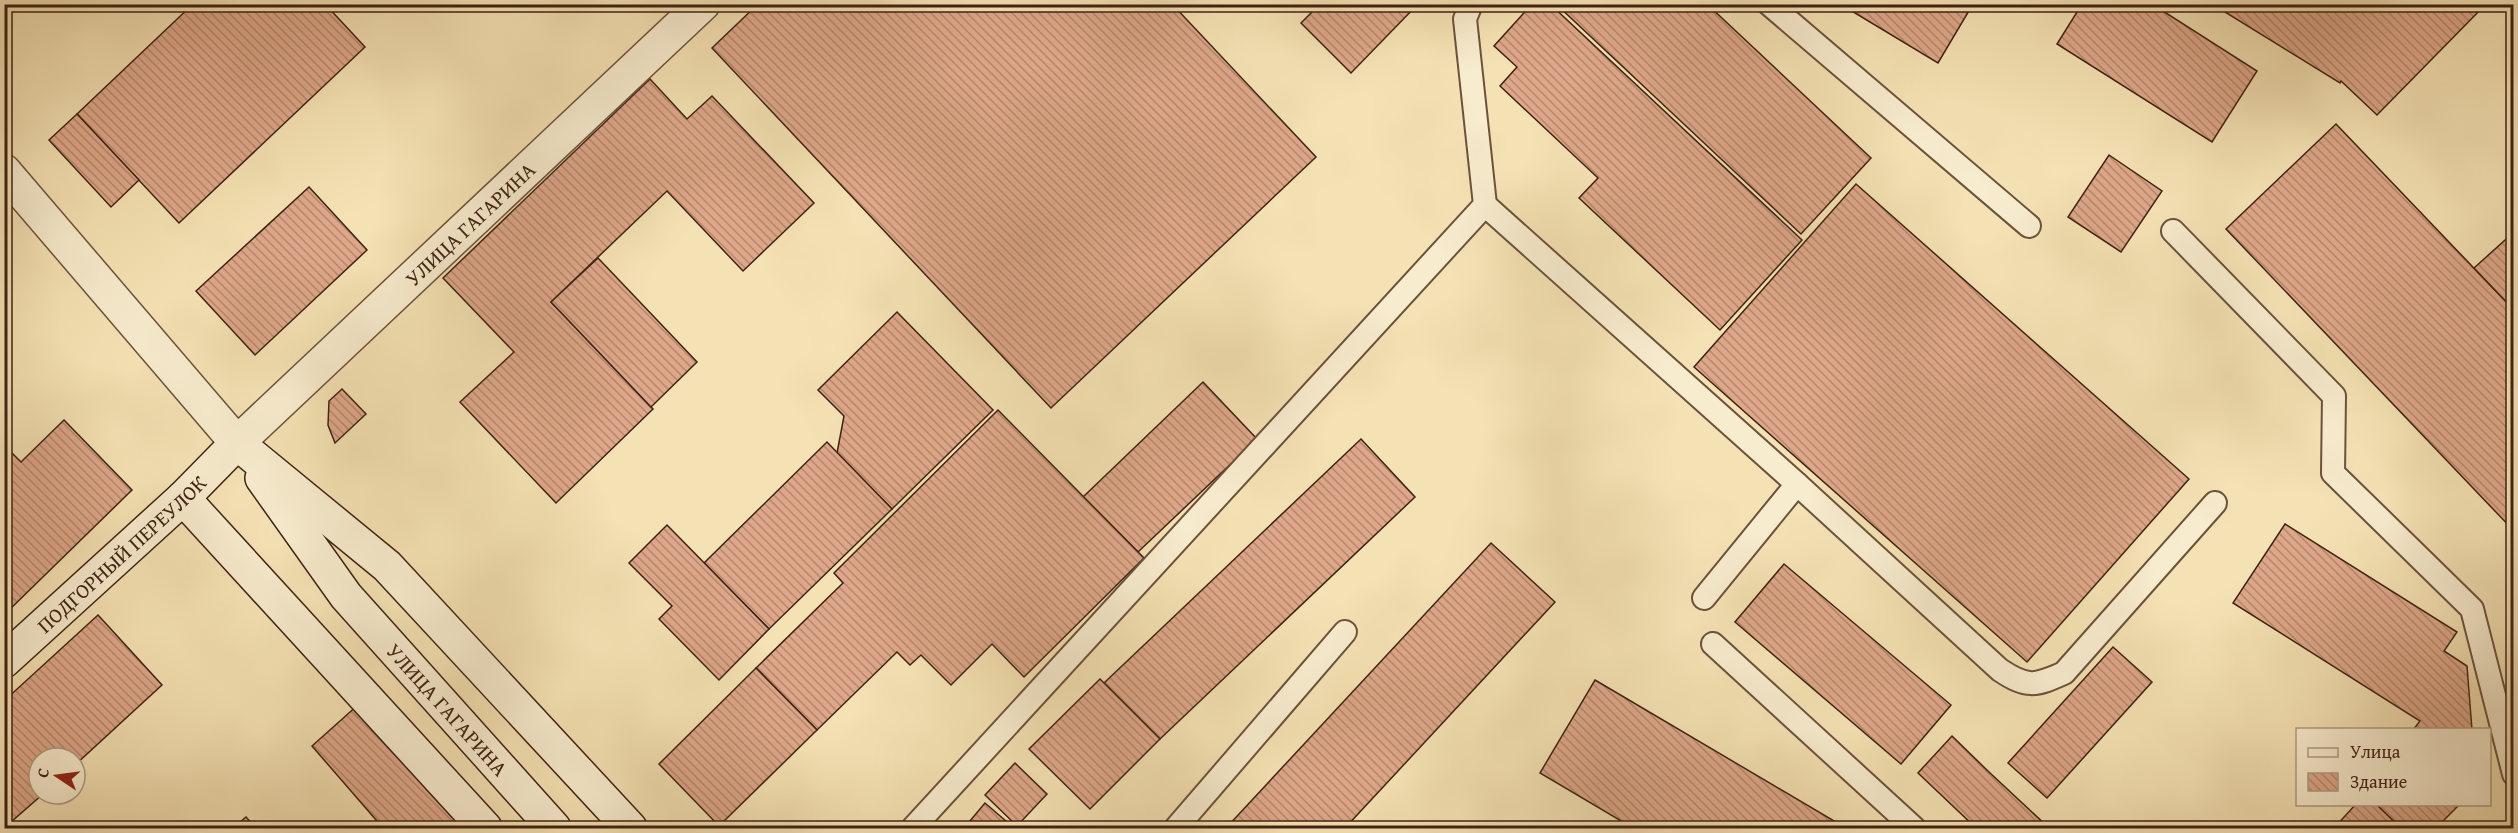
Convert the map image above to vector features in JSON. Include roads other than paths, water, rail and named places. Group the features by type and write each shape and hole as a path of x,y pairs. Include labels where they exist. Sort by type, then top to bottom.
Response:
{"street":[{"name":"УЛИЦА ГАГАРИНА","path":"237,443 703,4"},
{"name":"УЛИЦА ГАГАРИНА","path":"4,171 237,443 346,596 554,828"},
{"name":"ПОДГОРНЫЙ ПЕРЕУЛОК","path":"4,661 183,498 237,443"},
{"path":"237,443 387,566 630,828"},
{"path":"183,498 484,828"}],"lane":[{"path":"1472,4 1465,19 1485,205 1797,484 2000,670 2018,682 2041,684 2064,673 2215,503"},
{"path":"1769,4 2029,226"},
{"path":"913,828 1485,205"},
{"path":"2173,231 2334,396 2333,473 2472,609 2514,774"},
{"path":"1704,598 1797,484"},
{"path":"1176,828 1345,632"},
{"path":"1713,644 1914,828"}]}
